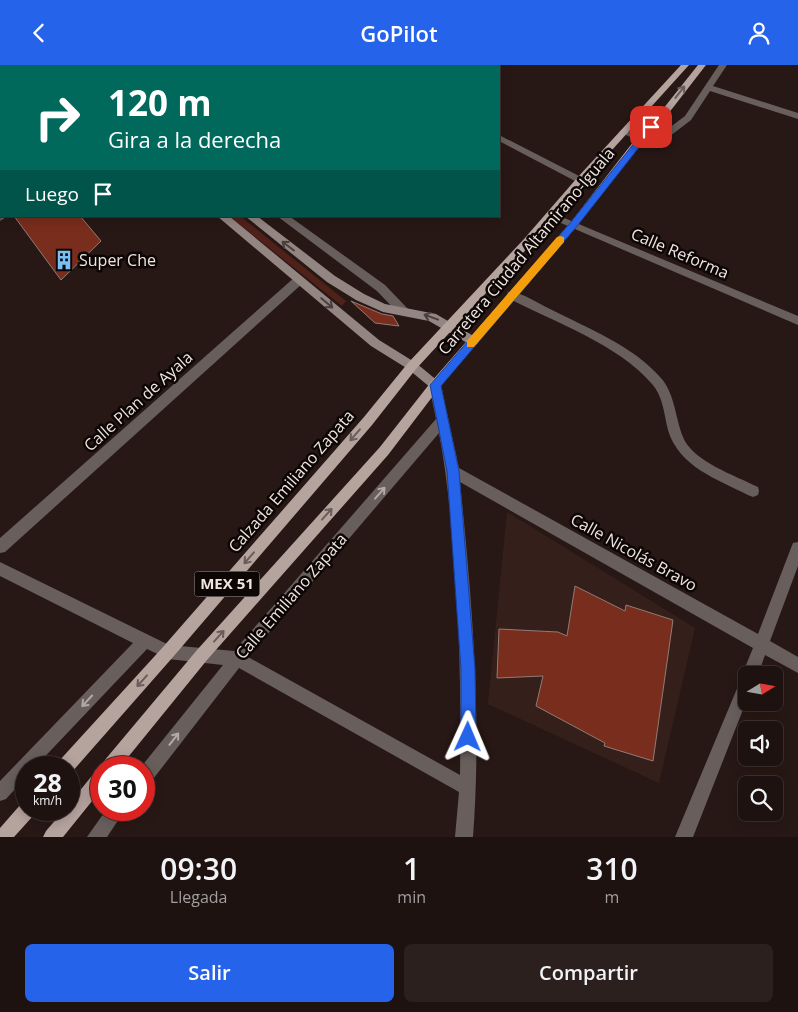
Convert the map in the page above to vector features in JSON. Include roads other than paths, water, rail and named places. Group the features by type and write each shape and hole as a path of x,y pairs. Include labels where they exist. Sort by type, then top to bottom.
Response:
{"main road":[{"name":"Carretera Ciudad Altamirano-Iguala","path":"386,398 412,366 685,65"},
{"name":"Carretera Ciudad Altamirano-Iguala","path":"202,655 384,451 435,385 574,224 640,139 702,65"},
{"path":"223,217 376,343 412,366 435,385"},
{"path":"251,217 331,279 360,297 382,308 432,317 473,341"},
{"name":"Calzada Emiliano Zapata","path":"75,756 168,652 386,398"},
{"name":"MEX 51","path":"119,756 202,655"},
{"path":"52,837 90,791"},
{"path":"3,837 17,821"}],"street":[{"path":"623,132 654,144 688,118 723,65"},
{"path":"707,87 798,116"},
{"path":"500,139 580,180"},
{"name":"Calle Reforma","path":"550,215 798,321"},
{"path":"283,217 381,288 404,312"},
{"name":"Calle Plan de Ayala","path":"0,547 299,280"},
{"path":"512,295 614,347 639,364 657,381 665,396 680,445 693,458 753,491"},
{"path":"435,385 453,471 469,686 468,788 464,837"},
{"name":"Calle Emiliano Zapata","path":"155,763 237,659 443,419"},
{"name":"Calle Nicolás Bravo","path":"453,471 798,665"},
{"path":"753,666 798,547"},
{"path":"0,569 168,652 237,659 468,788"},
{"path":"0,793 145,641"},
{"path":"684,837 738,704"},
{"path":"96,837 108,821"}],"place":[{"name":"Super Che","path":"64,260"}]}
